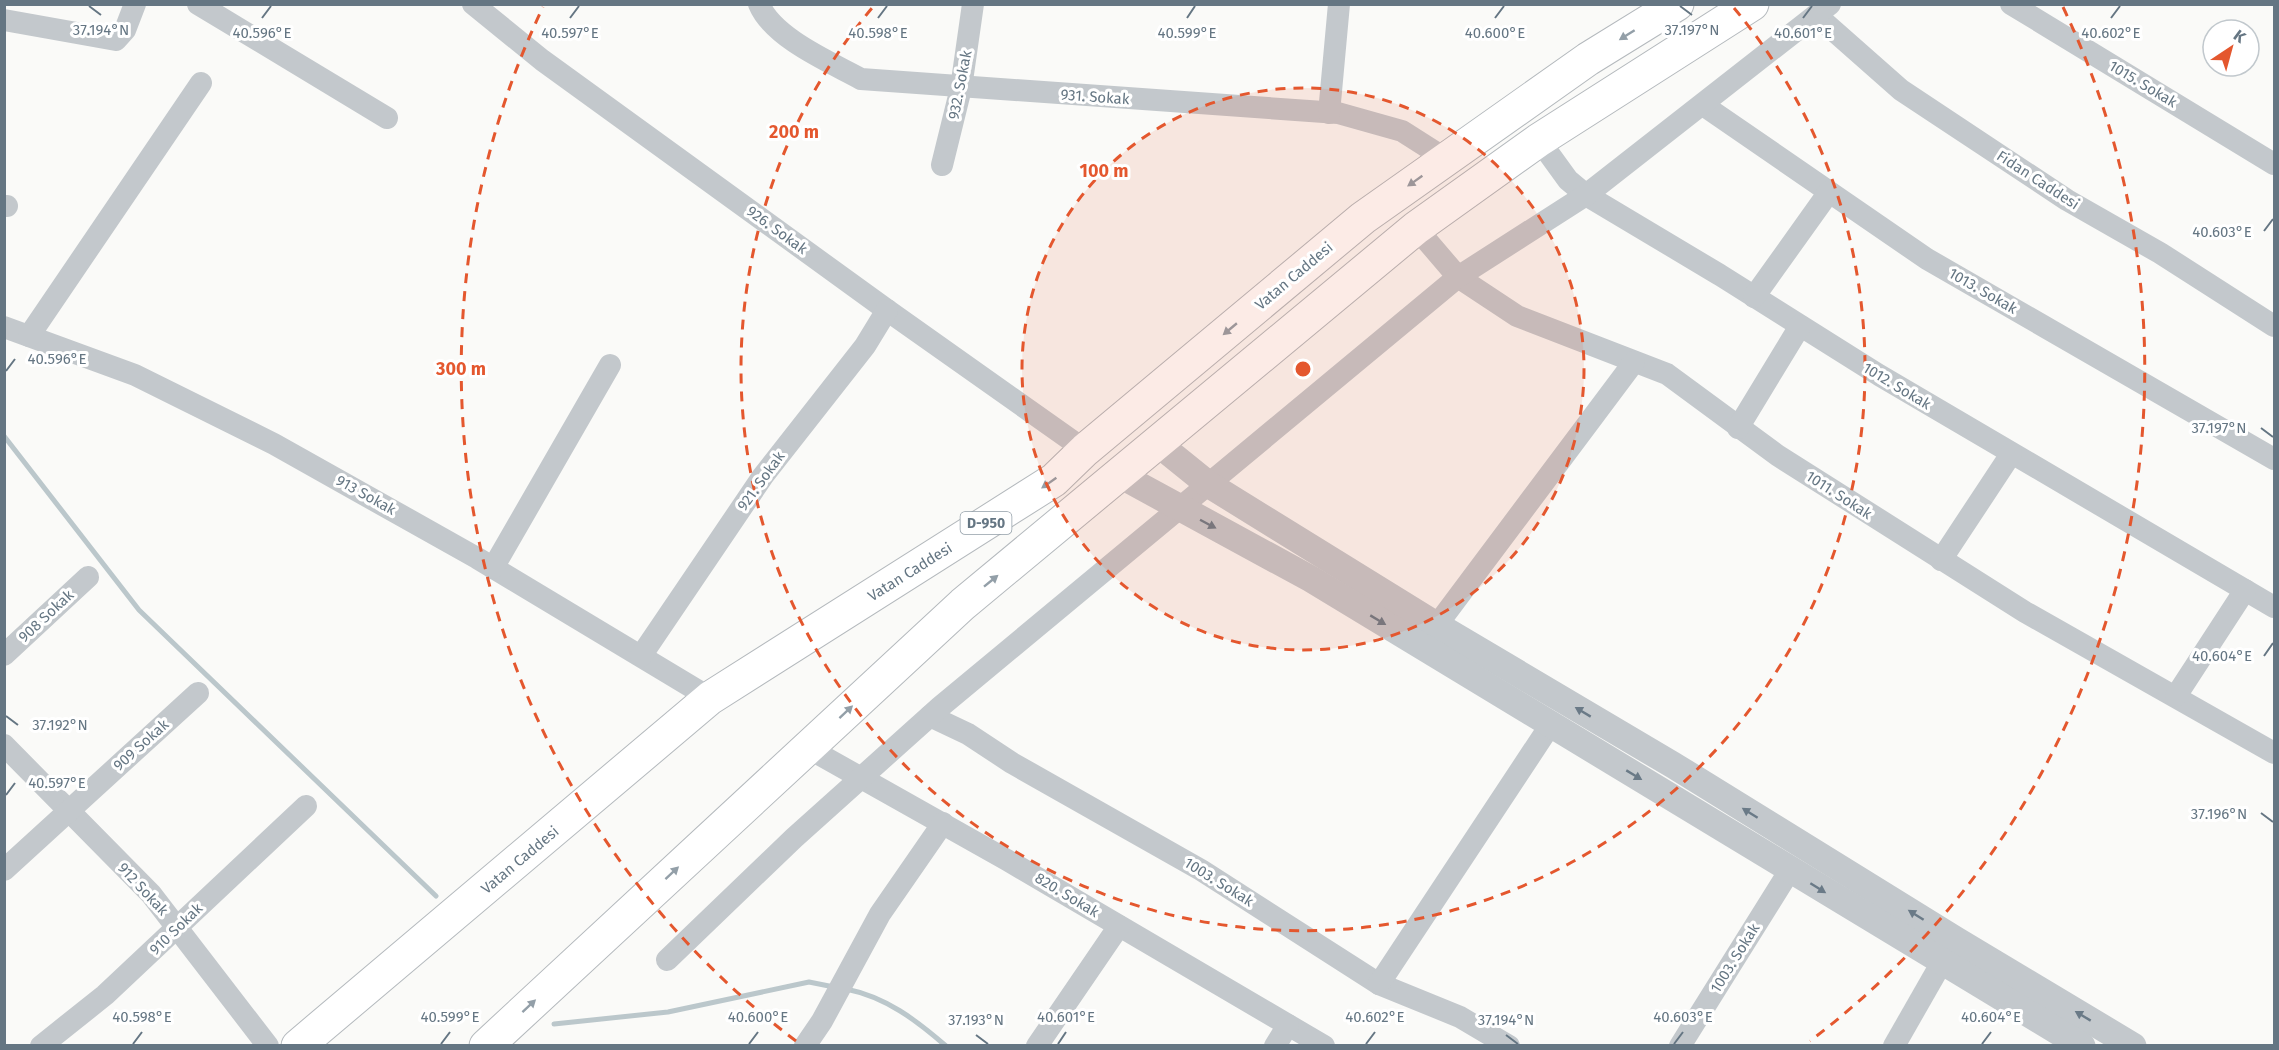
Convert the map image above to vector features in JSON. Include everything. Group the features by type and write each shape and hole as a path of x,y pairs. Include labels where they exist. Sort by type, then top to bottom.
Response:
{"highway":[{"name":"Vatan Caddesi","path":"298,1046 710,698 1054,480 1085,450 1363,218 1588,59 1677,4"},
{"path":"486,1046 963,604 1416,228 1539,140 1752,4"}],"street":[{"path":"4,20 117,40 125,30 135,4"},
{"path":"198,4 387,118"},
{"name":"926. Sokak","path":"473,4 542,60 1085,450"},
{"name":"931. Sokak","path":"759,4 765,17 796,42 861,79 1329,113 1402,131 1446,159"},
{"name":"932. Sokak","path":"942,165 961,88 974,4"},
{"path":"1329,113 1339,4"},
{"name":"1015. Sokak","path":"2011,4 2274,164"},
{"path":"667,960 794,838 930,716 1458,277 1586,195 1823,10"},
{"name":"Fidan Caddesi","path":"1823,10 1901,90 2067,200 2160,252 2274,326"},
{"path":"29,336 201,83"},
{"name":"1013. Sokak","path":"1702,105 1927,259 2274,459"},
{"name":"1012. Sokak","path":"1539,140 1568,180 1586,195 2011,454 2274,607"},
{"path":"1755,297 1829,192"},
{"name":"1011. Sokak","path":"1416,228 1458,277 1517,316 1667,374 1777,456 1941,560 2025,612 2274,753"},
{"name":"921. Sokak","path":"641,656 764,476 865,346 887,310"},
{"path":"1738,428 1800,326"},
{"name":"913 Sokak","path":"4,327 135,375 274,444 493,568 710,698"},
{"path":"1437,625 1634,362"},
{"path":"493,568 610,365"},
{"path":"1156,442 1208,484 2133,1046"},
{"path":"1941,560 2011,454"},
{"path":"1120,475 1311,579 2082,1046"},
{"name":"908 Sokak","path":"4,655 88,577"},
{"path":"2176,696 2245,590"},
{"name":"909 Sokak","path":"4,870 198,693"},
{"name":"1003. Sokak","path":"930,716 968,734 1012,763 1201,870 1379,984 1460,1017 1509,1046"},
{"path":"1379,984 1551,724"},
{"name":"912 Sokak","path":"4,745 150,894 178,927 268,1046"},
{"name":"820. Sokak","path":"808,748 943,823 1324,1046"},
{"name":"910 Sokak","path":"41,1046 105,995 306,806"},
{"path":"805,1046 859,956 880,914 943,823"},
{"name":"1003. Sokak","path":"1680,1046 1790,870"},
{"path":"1037,1046 1119,926"},
{"path":"1894,1046 1942,962"},
{"path":"1275,1046 1288,1025"}],"waterway":[{"path":"4,436 139,610 436,896"},
{"path":"554,1024 668,1012 809,982 834,987"},
{"path":"846,989 874,998 900,1011 946,1046"}]}
